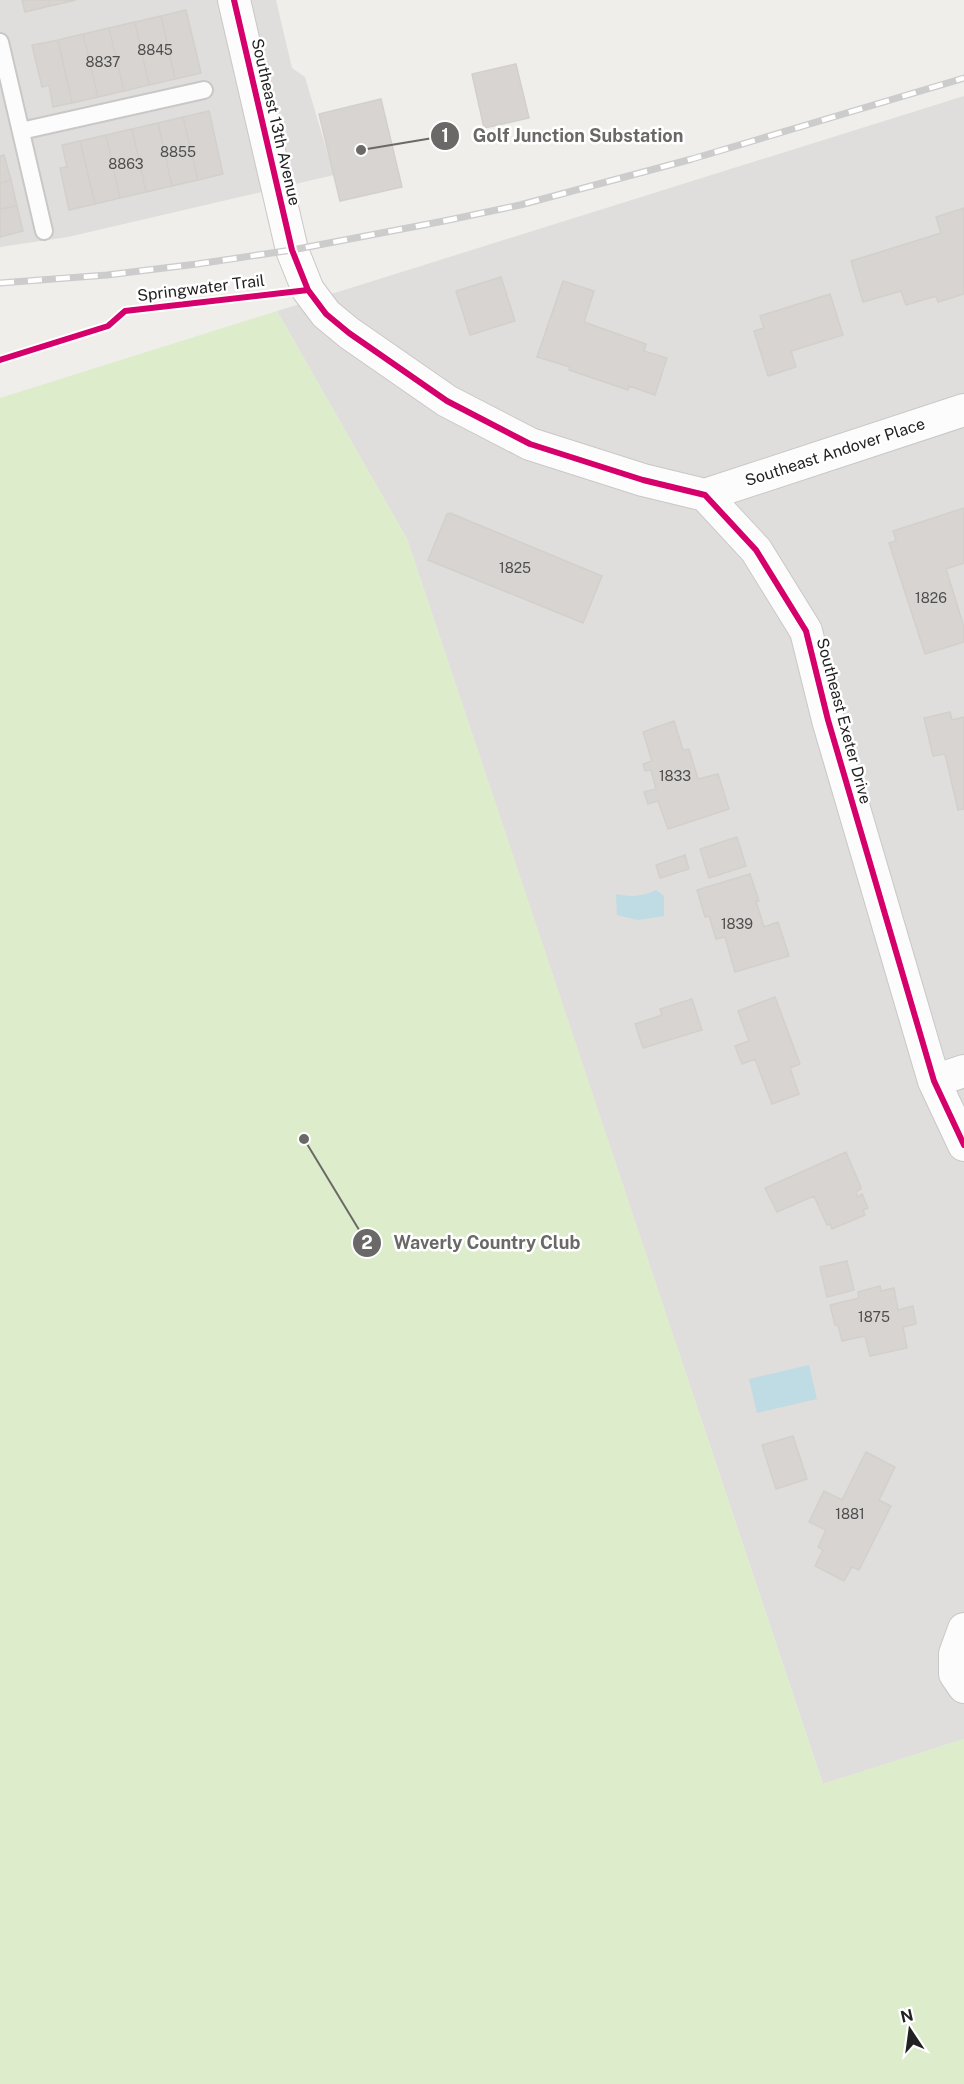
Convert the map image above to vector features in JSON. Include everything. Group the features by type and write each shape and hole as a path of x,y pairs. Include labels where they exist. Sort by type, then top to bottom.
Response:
{"street":[{"name":"Southeast 13th Avenue","path":"234,0 292,250 308,290 326,314 349,333 447,401 530,444 643,480 705,495"},
{"name":"Southeast Andover Place","path":"705,495 964,410"},
{"name":"Southeast Exeter Drive","path":"705,495 756,550 806,631 828,720 934,1081 964,1145"},
{"path":"934,1081 964,1071"},
{"path":"964,1629 956,1654 954,1674 964,1687"}],"lane":[{"path":"0,42 44,231"},
{"path":"21,131 204,90"}],"shaded area":[{"path":"0,0 276,0 292,68 305,77 334,175 68,237 0,247"},
{"path":"964,96 964,1739 823,1784 407,539 277,311"}],"green space":[{"path":"277,311 407,539 823,1784 964,1739 964,2084 0,2084 0,398"}],"water":[{"path":"656,890 664,896 664,916 638,920 617,915 616,894 636,896"},
{"path":"809,1365 817,1399 757,1413 749,1379"}],"building":[{"path":"22,0 49,0 50,6 25,12"},
{"path":"49,0 76,0 50,6"},
{"path":"186,10 201,73 175,79 161,16"},
{"path":"161,16 175,79 149,85 135,22"},
{"path":"135,22 149,85 124,91 109,28"},
{"path":"109,28 124,91 98,97 83,34"},
{"path":"83,34 98,97 72,103 58,40"},
{"path":"58,40 72,103 53,107 49,85 42,87 32,45"},
{"path":"516,64 529,118 484,128 472,74"},
{"path":"381,99 402,187 340,201 319,114"},
{"path":"209,111 223,174 198,180 183,117"},
{"path":"183,117 198,180 172,186 158,123"},
{"path":"158,123 172,186 146,192 132,129"},
{"path":"132,129 146,192 120,198 106,135"},
{"path":"106,135 120,198 95,204 80,141"},
{"path":"80,141 95,204 69,210 60,168 67,167 62,145"},
{"path":"4,155 11,180 0,183 0,156"},
{"path":"11,180 17,206 0,209 0,183"},
{"path":"17,206 23,231 0,237 0,209"},
{"path":"964,208 964,294 938,302 936,296 906,305 901,291 863,302 851,261 941,233 936,217"},
{"path":"501,277 515,321 470,335 456,291"},
{"path":"563,281 594,291 584,322 646,344 644,351 667,358 655,395 629,386 628,390 569,370 570,367 537,357"},
{"path":"830,294 843,335 791,351 796,367 768,376 754,331 764,328 760,316"},
{"path":"964,508 964,563 946,569 964,627 964,642 925,654 889,543 896,541 893,531"},
{"path":"450,513 602,576 583,623 428,560 447,514"},
{"path":"950,712 952,720 964,717 964,809 958,810 945,754 933,756 924,718"},
{"path":"674,721 683,750 689,749 698,779 718,774 729,809 668,829 658,801 648,804 644,792 656,789 651,770 645,771 643,764 652,761 643,732"},
{"path":"737,837 746,866 709,878 700,849"},
{"path":"685,855 689,869 660,878 656,865"},
{"path":"750,874 759,901 756,901 764,927 778,922 789,956 735,972 725,937 716,939 709,916 705,917 697,890"},
{"path":"775,997 800,1064 790,1068 799,1094 772,1104 755,1059 742,1064 735,1046 749,1041 738,1011"},
{"path":"692,999 702,1030 643,1048 635,1024 662,1015 660,1009"},
{"path":"846,1152 861,1189 856,1192 858,1197 862,1194 868,1208 863,1210 865,1215 832,1229 830,1224 827,1225 814,1196 777,1212 765,1188"},
{"path":"847,1261 854,1290 827,1297 820,1267"},
{"path":"880,1286 881,1291 894,1288 898,1310 913,1306 916,1324 903,1327 907,1348 870,1356 865,1336 842,1341 830,1305 859,1298 858,1292"},
{"path":"793,1436 807,1479 776,1489 762,1445"},
{"path":"866,1452 895,1467 879,1500 891,1506 859,1570 852,1567 844,1581 815,1566 823,1550 818,1547 826,1530 809,1522 824,1491 842,1500"}],"railway":[{"path":"0,283 107,275 292,250 520,205 692,159 964,78"}],"cycle path":[{"path":"234,0 292,250 308,290 326,314 349,333 447,401 530,444 643,480 705,495 756,550 806,631 828,720 934,1081 964,1145"},
{"name":"Springwater Trail","path":"0,360 108,326 125,311 308,290"}],"place":[{"name":"Golf Junction Substation","path":"361,150"},
{"name":"Waverly Country Club","path":"304,1139"}]}
